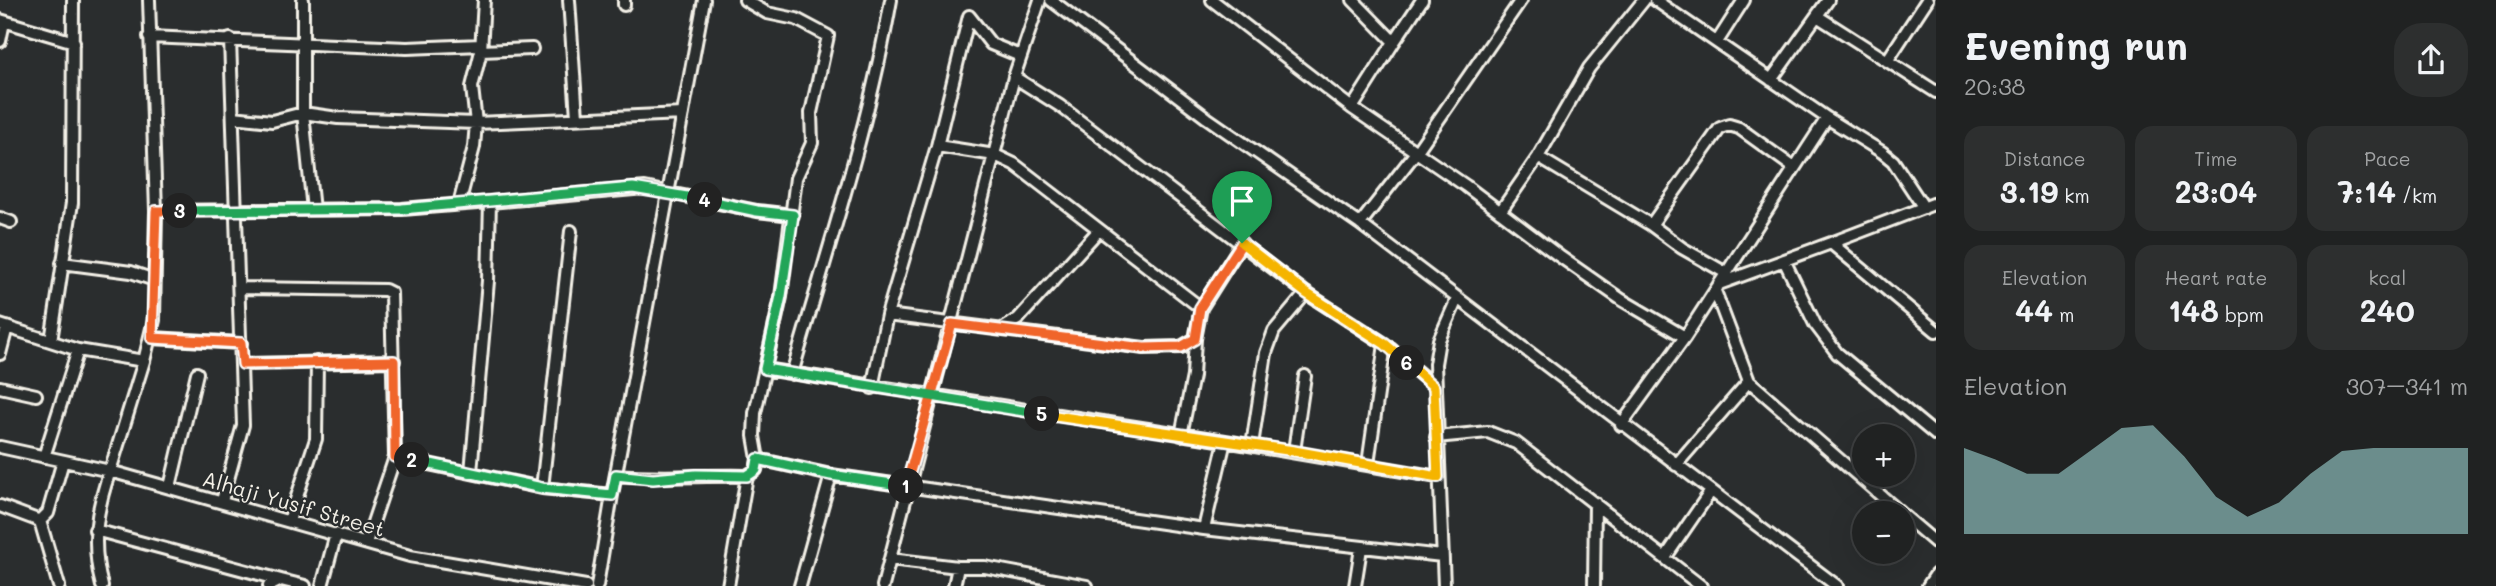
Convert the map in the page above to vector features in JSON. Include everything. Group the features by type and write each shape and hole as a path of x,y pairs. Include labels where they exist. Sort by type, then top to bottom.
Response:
{"street":[{"path":"51,341 72,203 75,42 73,0"},
{"path":"102,586 95,530 98,502 152,338 156,211 149,0"},
{"path":"303,0 303,113 313,210"},
{"path":"459,204 474,147 476,123 472,87 481,48 484,0"},
{"path":"569,0 577,117"},
{"path":"597,586 704,0"},
{"path":"616,475 653,479 696,475 747,476 756,470 758,459 753,424 781,296 796,178 812,143 811,113 828,36 796,19 770,15 746,0"},
{"path":"792,374 864,117 891,0"},
{"path":"883,586 1014,77 1040,0"},
{"path":"1051,0 1207,118 1360,224 1621,425 1837,586"},
{"path":"1212,0 1352,108 1622,300 1685,337"},
{"path":"1353,0 1394,42"},
{"path":"1352,108 1422,0"},
{"path":"1360,224 1416,151 1521,0"},
{"path":"1500,212 1538,157 1590,68 1644,0"},
{"path":"1655,0 1893,161 1924,208"},
{"path":"1717,42 1744,0"},
{"path":"1771,80 1828,0"},
{"path":"1887,61 1927,0"},
{"path":"872,388 887,315 937,146 969,16 987,41 1020,56"},
{"path":"1817,16 1936,92"},
{"path":"0,41 2,21 75,42"},
{"path":"149,37 407,48 532,49"},
{"path":"222,501 243,425 230,39"},
{"path":"1014,77 1060,106 1306,293 1385,344 1434,387"},
{"path":"233,117 272,121 303,113 338,118 476,123 683,114"},
{"path":"1621,425 1685,337 1793,167 1828,118"},
{"path":"1651,225 1720,128 1729,125 1739,128 1793,167"},
{"path":"937,146 995,155 1014,164 1200,308"},
{"path":"1538,157 1726,273"},
{"path":"156,211 402,209 626,189 667,192 757,211 793,215"},
{"path":"471,472 488,281 490,202"},
{"path":"1717,288 1936,203"},
{"path":"1004,328 1018,318 1099,230"},
{"path":"542,488 571,231"},
{"path":"1181,435 1193,376 1200,308 1242,243"},
{"path":"1831,243 1936,331"},
{"path":"1784,260 1815,324 1837,353 1936,435"},
{"path":"62,262 131,272 154,280"},
{"path":"240,288 389,291 392,296 395,457 366,543"},
{"path":"1717,288 1749,381 1887,501"},
{"path":"1252,445 1266,353 1274,331 1306,293"},
{"path":"1444,586 1434,387 1439,340 1457,299"},
{"path":"887,315 1144,348 1181,347 1195,339"},
{"path":"0,354 3,326 78,350 144,361"},
{"path":"152,338 241,343"},
{"path":"1368,464 1385,344"},
{"path":"44,457 78,350"},
{"path":"243,364 394,361"},
{"path":"289,521 316,439 317,362"},
{"path":"765,369 872,388 1294,451 1438,477"},
{"path":"170,487 197,373"},
{"path":"1294,451 1305,376"},
{"path":"1676,465 1749,381"},
{"path":"0,387 36,396"},
{"path":"1436,437 1488,432 1516,443 1701,586"},
{"path":"1204,529 1226,442"},
{"name":"Alhaji Yusif Street","path":"0,447 110,471 410,556 586,586"},
{"path":"395,457 542,488 612,495"},
{"path":"758,459 831,475 1204,529 1442,556"},
{"path":"40,521 48,513 63,461"},
{"path":"800,586 831,475"},
{"path":"728,586 747,476"},
{"path":"1665,558 1711,491"},
{"path":"1594,586 1595,503"},
{"path":"0,506 40,521"},
{"path":"40,521 59,586"},
{"path":"1915,525 1936,543"},
{"path":"95,530 305,586"},
{"path":"322,586 336,534"},
{"path":"1355,586 1361,548"},
{"path":"890,559 958,568 985,567 1087,586"},
{"path":"954,586 958,568"},
{"path":"1928,586 1936,574"},
{"path":"269,586 281,580"}],"route":[{"path":"1242,243 1208,301 1200,308 1201,316 1195,339 1186,346 1170,349 1144,348 1004,328 952,324 933,397 908,486 831,475 758,459 756,470 747,476 696,475 653,479 616,475 612,495 542,488 395,457 394,361 243,364 241,343 152,338 156,211 427,208 645,188 757,211 793,215 781,296 765,369 872,388 933,397 1025,411 1113,424 1226,442 1294,451 1438,477 1434,387 1385,344 1306,293 1242,243"}]}
